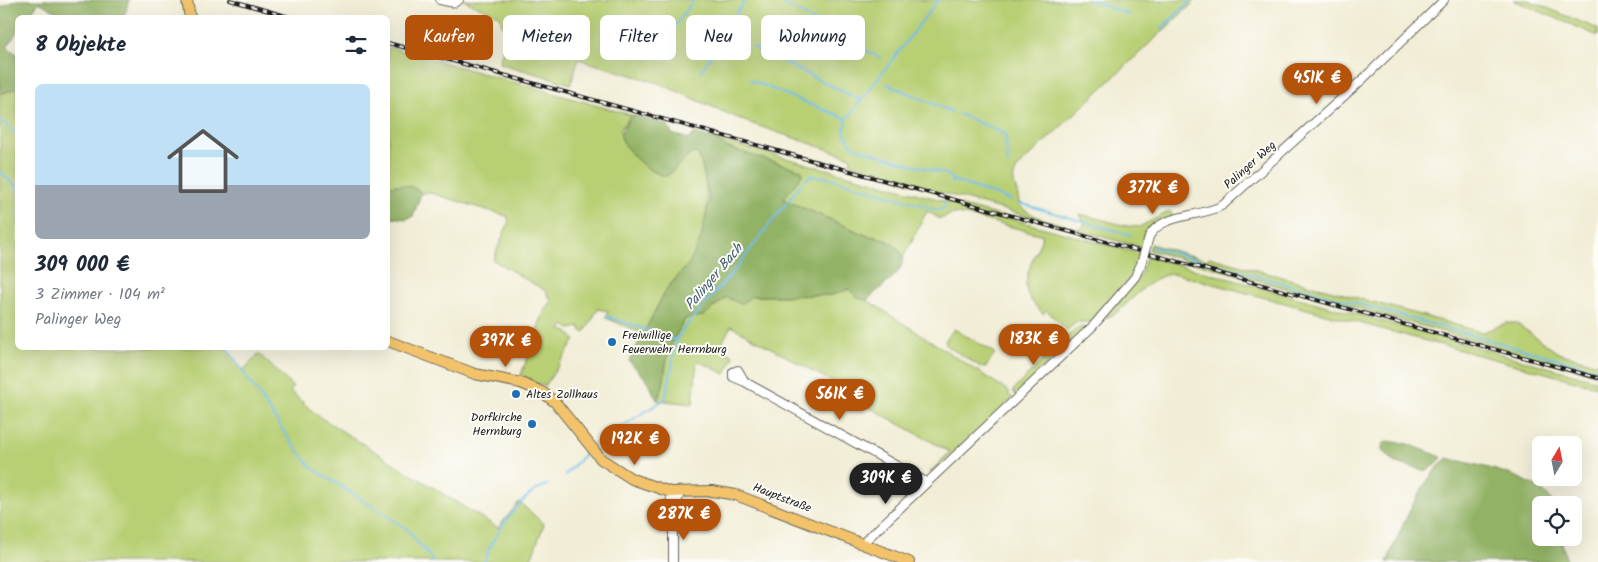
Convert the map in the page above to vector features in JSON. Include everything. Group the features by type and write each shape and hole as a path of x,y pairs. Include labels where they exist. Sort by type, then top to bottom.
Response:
{"main road":[{"path":"187,0 190,15"},
{"name":"Hauptstraße","path":"390,342 485,378 521,384 542,392 555,402 594,453 619,472 675,492 712,491 736,494 909,562"}],"street":[{"path":"440,0 457,2"},
{"name":"Palinger Weg","path":"863,543 1093,326 1135,277 1142,264 1149,237 1154,228 1162,223 1205,213 1223,205 1363,78 1444,0"},
{"path":"745,382 926,482"},
{"path":"673,562 675,492"}],"green space":[{"path":"17,0 129,0 125,15 62,15 39,2 29,15 15,15 15,35 7,47 15,53 15,89 0,94 0,8"},
{"path":"463,0 1196,0 1021,164 1014,175 1019,205 1025,210 1047,220 1079,229 1085,224 1080,214 1127,226 1139,227 1170,211 1173,217 1152,226 1143,248 928,189 851,164 850,157 747,122 658,83 581,60 590,60 590,15 503,15 503,26 500,16"},
{"path":"1513,0 1528,0 1598,29 1598,36"},
{"path":"390,48 405,52 405,60 434,60 631,115 620,130 632,153 651,170 667,176 692,153 698,154 705,181 707,209 702,237 697,250 684,270 670,284 644,334 606,318 608,311 598,309 585,332 581,331 580,327 570,329 564,325 561,330 568,332 575,340 545,386 520,378 543,314 551,301 546,291 493,260 509,221 507,216 427,192 421,194 418,189 390,187"},
{"path":"503,49 503,60 578,60 571,84 499,63"},
{"path":"15,89 15,350 228,350 243,370 259,354 293,387 290,391 318,416 498,528 519,502 544,524 530,562 0,562 0,94"},
{"path":"631,115 668,125 672,134 689,139 695,133 711,138 728,148 801,170 803,174 783,199 868,236 883,239 896,247 900,252 903,258 902,265 894,276 867,300 858,298 849,289 832,295 752,296 741,304 726,297 703,316 685,319 670,348 663,385 657,400 647,380 629,361 666,290 690,262 701,238 709,200 698,154 692,153 667,176 646,167 632,155 620,134"},
{"path":"711,138 1141,254 1134,273 1094,322 1077,322 1067,330 1046,310 1043,314 1031,300 1026,288 1028,273 1043,235 965,215 952,214 940,219 927,211 902,260 894,245 885,239 868,236 783,199 801,170 728,148"},
{"path":"406,185 419,191 421,194 413,216 406,219 392,217 390,219 390,186"},
{"path":"1150,244 1207,260 1209,257 1478,331 1483,332 1506,323 1516,323 1558,353 1598,364 1598,375 1149,250"},
{"path":"1147,256 1598,381 1598,387 1176,274 1165,275 1155,280 1120,310 1105,318 1140,275"},
{"path":"849,289 859,298 867,300 1010,392 1008,395 1013,398 931,473 950,452 836,389 838,385 731,326 719,348 734,356 725,374 697,360 693,404 657,400 663,385 670,348 686,318 703,316 727,297 832,295"},
{"path":"1082,327 1085,329 1015,395 1013,390 1075,329"},
{"path":"954,329 994,352 986,367 981,367 947,346 945,341"},
{"path":"1387,441 1408,444 1442,457 1437,464 1427,471 1396,463 1382,451 1382,445"},
{"path":"1447,458 1506,473 1532,484 1532,486 1536,486 1548,496 1532,496 1532,546 1563,546 1567,562 1387,562 1419,493"}],"waterway":[{"path":"676,24 694,0"},
{"path":"700,73 745,0"},
{"path":"777,0 880,58"},
{"name":"Palinger Bach","path":"938,0 847,119 844,131 851,144 859,149 946,174 952,178 951,183"},
{"path":"1090,0 1129,15"},
{"path":"1161,29 1191,0"},
{"path":"753,47 860,100"},
{"path":"750,80 847,119"},
{"path":"887,84 952,112"},
{"path":"959,114 1005,134 1008,164"},
{"path":"0,120 15,132"},
{"path":"0,172 15,185"},
{"path":"803,181 810,176 826,177 938,210 943,209 945,202"},
{"path":"952,180 1011,200"},
{"name":"Palinger Bach","path":"594,444 665,399 672,369 674,348 681,332 736,268 801,184"},
{"path":"1019,203 1131,235"},
{"path":"1152,247 1598,370"},
{"path":"606,316 676,340"},
{"path":"228,350 289,439 311,467 407,529 434,562"},
{"name":"Palinger Bach","path":"565,475 585,454"},
{"name":"Palinger Bach","path":"484,562 494,540 509,517 527,497 547,485"}],"railway":[{"path":"230,0 282,15"},
{"path":"390,44 1598,378"}],"place":[{"name":"Freiwillige Feuerwehr Herrnburg","path":"612,342"},
{"name":"Altes Zollhaus","path":"516,394"},
{"name":"Dorfkirche Herrnburg","path":"532,424"}]}
